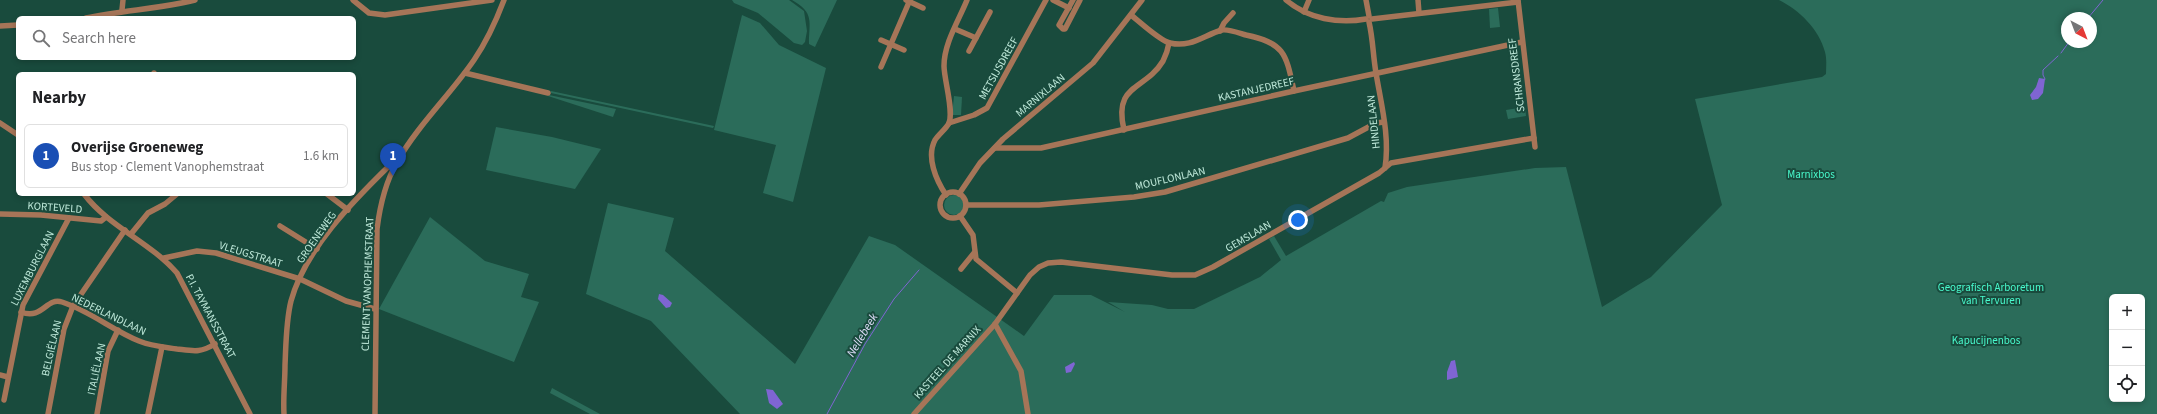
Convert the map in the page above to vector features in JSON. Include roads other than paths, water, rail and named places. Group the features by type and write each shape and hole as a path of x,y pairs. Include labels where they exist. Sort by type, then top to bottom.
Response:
{"street":[{"path":"122,10 123,0"},
{"path":"95,16 122,10 166,7 195,0"},
{"path":"354,0 364,10 376,15 386,15 492,0"},
{"name":"CLEMENT VANOPHEMSTRAAT","path":"375,414 375,309 380,204 396,163 423,124 465,73 487,39 503,0"},
{"path":"946,195 934,172 932,153 935,141 949,124 949,94 944,68 944,59 967,0"},
{"name":"METSIJSDREEF","path":"949,124 970,117 987,108 1046,0"},
{"path":"1053,0 1069,8"},
{"path":"1073,0 1059,25 1063,29 1065,29 1080,0"},
{"name":"MARNIXLAAN","path":"959,194 980,162 1003,139 1092,63 1131,15 1141,0"},
{"path":"1286,0 1304,12 1324,19 1338,21 1369,19 1518,1"},
{"path":"1304,12 1309,0"},
{"name":"HINDELAAN","path":"1366,0 1384,122 1385,168"},
{"path":"1418,0 1419,13"},
{"path":"881,67 909,1 923,8"},
{"name":"SCHRANSDREEF","path":"1518,1 1535,147"},
{"path":"969,51 990,12"},
{"path":"1220,31 1233,13"},
{"path":"1131,15 1170,43 1188,44 1224,30 1250,35 1268,41 1280,48 1289,66 1294,91"},
{"path":"0,26 16,25"},
{"path":"955,29 976,38"},
{"path":"881,40 904,50"},
{"name":"KASTANJEDREEF","path":"995,148 1041,148 1294,91 1522,42"},
{"path":"1124,130 1121,106 1124,99 1132,89 1160,65 1170,43"},
{"path":"465,73 548,93"},
{"name":"MOUFLONLAAN","path":"966,205 1039,205 1134,197 1165,192 1348,138 1376,123 1384,122"},
{"path":"0,123 16,134"},
{"name":"GEMSLAAN","path":"1017,293 1030,275 1039,267 1048,263 1061,262 1172,275 1195,275 1213,268 1396,161 1534,138"},
{"name":"GROENEWEG","path":"284,414 286,336 291,301 300,280 317,249 348,210 389,166 396,163"},
{"path":"951,193 959,194 964,198 966,205 960,216 951,218 942,212 940,204 946,195 951,193"},
{"name":"P.I. TAYMANSSTRAAT","path":"86,196 106,217 164,258 183,282 250,414"},
{"path":"130,234 148,214 165,204 175,196"},
{"path":"330,196 348,210"},
{"name":"KORTEVELD","path":"0,214 101,221 106,217"},
{"path":"960,216 972,235 976,259 982,266 1017,293"},
{"name":"LUXEMBURGLAAN","path":"4,400 21,312 69,218"},
{"path":"280,226 317,249"},
{"name":"BELGIËLAAN","path":"48,414 64,329 73,306 125,230"},
{"name":"VLEUGSTRAAT","path":"164,258 197,251 216,253 300,280 346,301 375,309"},
{"path":"961,268 974,253"},
{"name":"KASTEEL DE MARNIX","path":"914,414 995,324 1017,293"},
{"name":"NEDERLANDLAAN","path":"21,312 32,315 36,314 53,302 58,301 73,306 138,340 162,347 197,352 215,344"},
{"name":"KASTEEL DE MARNIX","path":"995,324 1021,371 1028,414"},
{"name":"ITALIËLAAN","path":"96,414 108,351 118,330"},
{"path":"148,414 162,347"},
{"path":"0,375 8,377"}],"waterway":[{"path":"2093,12 2103,0"},
{"path":"2061,53 2065,48"},
{"path":"2045,79 2043,70 2058,56"},
{"name":"Nellebeek","path":"827,414 865,344 894,299 919,270"}],"place":[{"name":"Overijse Groeneweg","path":"393,176"}],"park label":[{"name":"Marnixbos","path":"1811,174"},
{"name":"Geografisch Arboretum van Tervuren","path":"1991,293"},
{"name":"Kapucijnenbos","path":"1986,340"}]}
